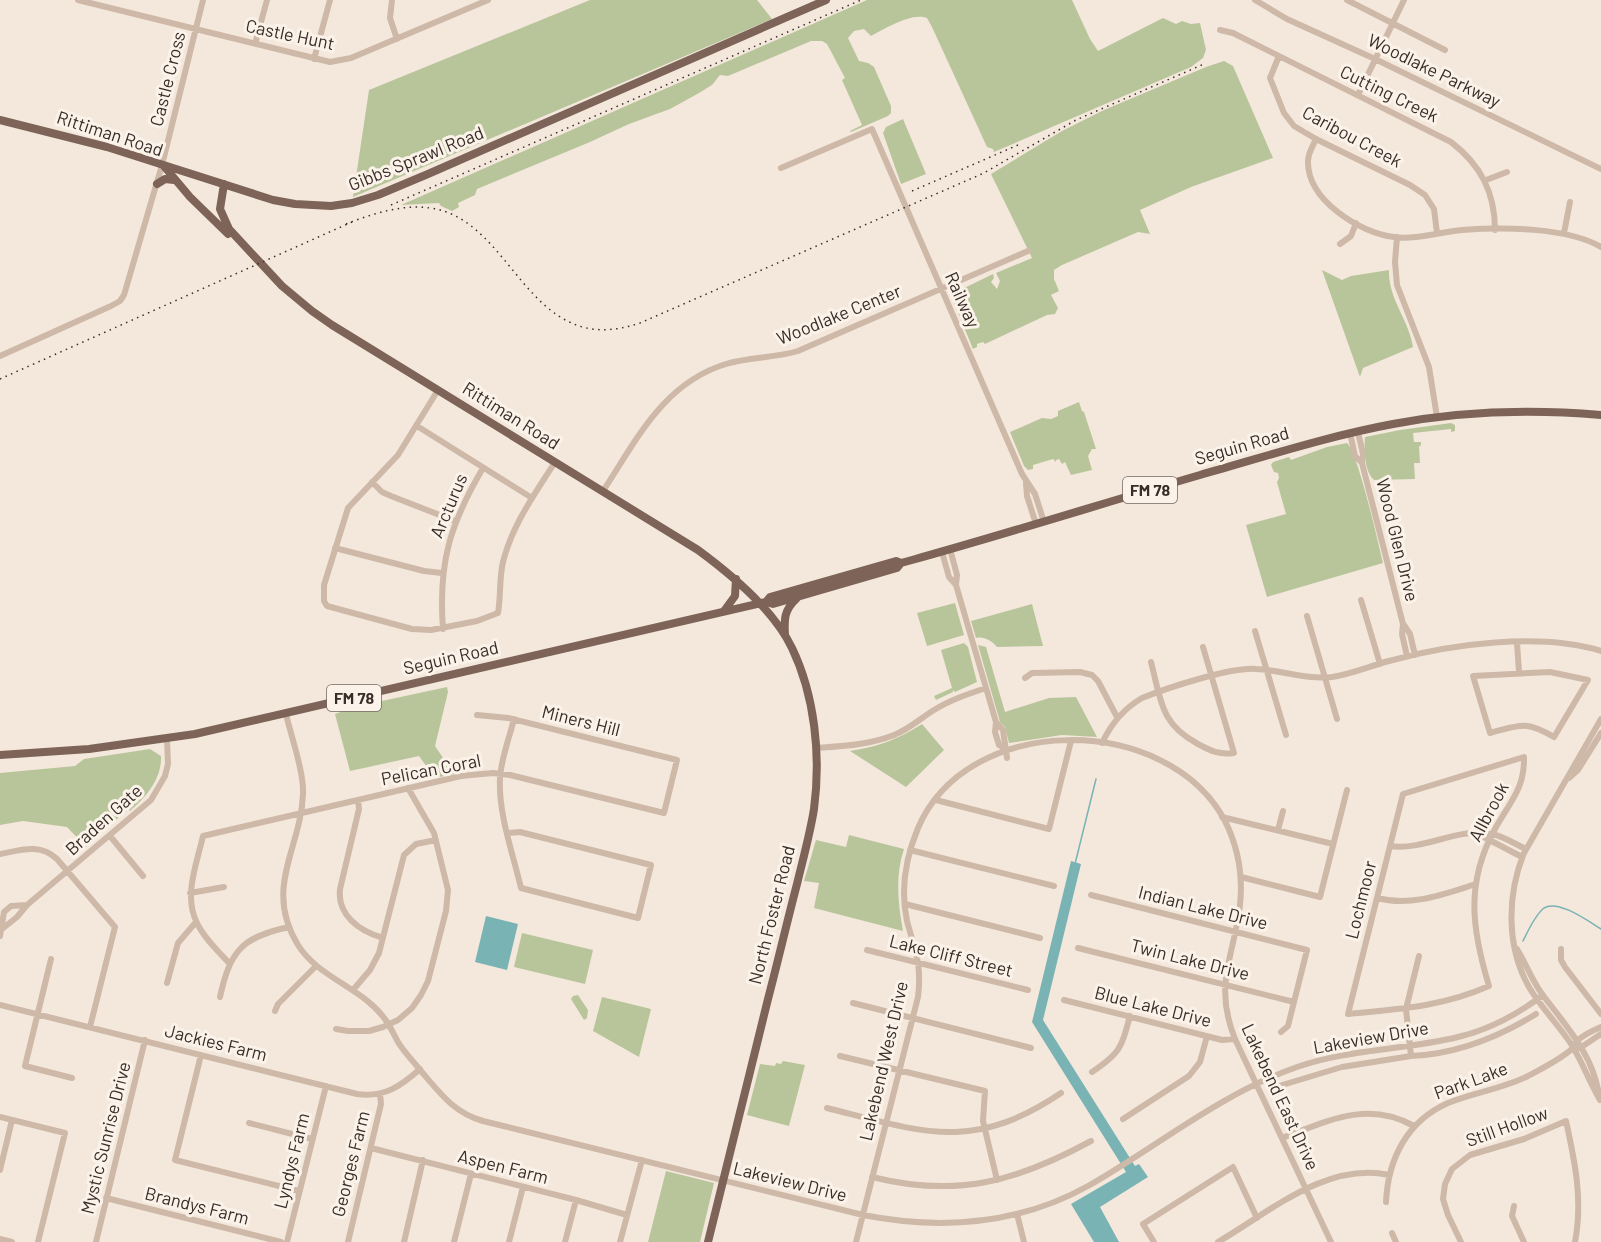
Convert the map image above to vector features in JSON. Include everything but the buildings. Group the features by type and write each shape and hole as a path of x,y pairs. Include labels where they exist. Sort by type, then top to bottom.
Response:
{"main road":[{"name":"Gibbs Sprawl Road","path":"162,165 273,200 295,204 331,206 362,200 467,157 826,0"},
{"name":"Rittiman Road","path":"0,120 107,147 162,165 215,222 296,299 349,336 698,550 763,603"},
{"path":"157,184 165,179 174,180"},
{"name":"Rittiman Road","path":"224,184 220,203 222,217 249,252"},
{"name":"Seguin Road","path":"763,603 770,597 896,561 901,563 946,551 1354,432 1437,417 1507,411 1601,415"},
{"name":"Seguin Road","path":"0,755 89,750 167,739 286,714 723,612 763,603 773,604 897,568 901,563"},
{"path":"723,612 735,596 736,579"},
{"path":"785,636 785,615 787,609 798,597"},
{"name":"North Foster Road","path":"708,1242 814,809 816,748 805,684 799,664 785,636 763,603"}],"street":[{"name":"Castle Hunt","path":"78,0 330,62 346,60 488,0"},
{"name":"Castle Cross","path":"162,165 203,0"},
{"path":"255,44 267,0"},
{"path":"314,59 330,0"},
{"path":"392,0 390,18 397,39"},
{"name":"Woodlake Parkway","path":"1255,0 1287,19 1375,59 1601,169"},
{"path":"1347,0 1445,50"},
{"path":"1358,95 1404,0"},
{"name":"Cutting Creek","path":"1220,30 1233,33 1451,142 1470,158 1486,180 1493,206 1495,230"},
{"name":"Caribou Creek","path":"1279,56 1270,78 1284,113 1294,126 1420,191 1434,209 1437,233"},
{"name":"Railway","path":"781,168 872,129 1025,482 1027,496 1040,523"},
{"path":"1316,139 1308,160 1313,180 1328,205 1336,212 1373,231 1397,237 1463,230 1564,233 1601,247"},
{"path":"0,356 120,301 126,290 162,165"},
{"path":"1486,180 1507,172"},
{"path":"1564,233 1570,202"},
{"path":"1340,244 1351,236 1356,223"},
{"path":"1397,237 1396,285 1429,367 1437,417"},
{"name":"Woodlake Center","path":"603,492 652,415 673,393 698,376 727,364 798,351 1028,251"},
{"path":"438,390 398,455 348,508 324,585 325,604 331,608 412,629 443,629 477,621 498,613 500,583 508,543 515,527 555,462"},
{"path":"417,426 532,498"},
{"name":"Wood Glen Drive","path":"1354,432 1355,456 1362,463 1403,624 1402,634 1407,656"},
{"name":"Arcturus","path":"443,629 442,573 455,520 483,468"},
{"path":"372,482 382,492 455,520"},
{"path":"335,548 442,573"},
{"path":"946,551 957,575 956,585 996,722 1003,730 1006,752"},
{"path":"1360,600 1380,664"},
{"path":"1307,616 1337,719"},
{"name":"Wood Glen Drive","path":"1403,624 1410,633 1414,655"},
{"path":"1255,631 1286,735"},
{"path":"1102,743 1117,717 1135,702 1159,692 1238,670 1266,670 1303,678 1325,678 1340,676 1407,656 1463,646 1549,642 1574,644 1601,651"},
{"path":"1517,643 1519,672"},
{"path":"1151,662 1168,720 1180,734 1216,753 1234,753 1203,647"},
{"path":"1025,678 1032,673 1087,672 1098,681 1117,717"},
{"path":"1519,672 1550,672 1588,680 1554,737 1530,725 1521,724 1490,733 1473,676 1519,672"},
{"path":"816,748 858,745 883,739 907,728 951,700 986,688"},
{"name":"Lakeview Drive","path":"286,714 303,793 283,884 284,907 289,927 299,947 316,966 373,1005 389,1024 397,1041 446,1100 472,1118 863,1215 939,1224 972,1222 1017,1214 1045,1206 1074,1193 1206,1111 1257,1084 1322,1060 1460,1036 1487,1028 1540,997"},
{"name":"Miners Hill","path":"477,716 514,719 677,760 664,813"},
{"path":"508,833 520,832 651,865 638,918 521,888 501,804 501,773 514,719"},
{"path":"1601,719 1598,734 1573,767 1569,778 1522,857 1515,876 1511,921 1516,959 1529,987 1582,1048 1598,1084 1601,1102"},
{"name":"Braden Gate","path":"1,932 27,905 144,808 157,792 168,764 167,739"},
{"path":"936,800 1049,829 1071,741"},
{"name":"Lakebend East Drive","path":"1071,741 1102,743 1149,756 1176,769 1199,787 1222,817 1236,849 1241,877 1240,907 1226,968 1228,1016 1235,1039 1331,1242"},
{"name":"Lakebend West Drive","path":"856,1242 919,985 919,963 905,904 905,874 910,850 920,825 936,800 956,778 993,754 1038,742 1071,741"},
{"name":"Allbrook","path":"1403,794 1524,757 1522,783 1492,834 1476,884 1475,933 1488,987 1465,997 1406,1009"},
{"name":"Pelican Coral","path":"190,893 203,836 461,776 501,773 523,777 664,813"},
{"path":"336,1029 361,1032 389,1024 409,1011 422,995 428,981 446,911 448,890 432,827 408,788"},
{"path":"1241,877 1320,897 1347,790"},
{"name":"Lochmoor","path":"1403,794 1348,1014 1406,1009"},
{"path":"358,800 359,809 339,902 348,918 383,938"},
{"path":"1278,830 1283,811"},
{"path":"1222,817 1333,844"},
{"path":"1390,846 1410,847 1459,834 1475,833 1492,834 1526,849"},
{"path":"1475,833 1522,857"},
{"path":"110,836 143,876"},
{"path":"353,990 374,965 404,855 416,844 436,840"},
{"path":"0,854 26,849 42,849 52,854 115,927 90,1027"},
{"path":"910,850 1054,886"},
{"path":"1377,898 1401,902 1419,900 1476,884"},
{"path":"224,887 190,893 196,922 229,963"},
{"name":"Indian Lake Drive","path":"1091,895 1307,950 1294,1002"},
{"path":"905,904 1041,938"},
{"name":"Braden Gate","path":"1,932 2,919 7,908 27,905"},
{"path":"167,983 178,943 196,922"},
{"path":"220,997 229,963 240,950 253,939 289,927"},
{"name":"Twin Lake Drive","path":"1078,948 1294,1002"},
{"path":"1561,949 1561,960 1565,967 1601,1014"},
{"name":"Lake Cliff Street","path":"867,950 1028,990"},
{"path":"1412,1056 1406,1009 1419,956"},
{"path":"51,959 25,1066 72,1078"},
{"path":"275,1011 278,1004 316,966"},
{"path":"1540,997 1573,1048 1601,1102"},
{"name":"Blue Lake Drive","path":"1064,1000 1222,1040 1235,1039"},
{"path":"1281,1032 1288,1026 1294,1002"},
{"path":"853,1003 1031,1048"},
{"name":"Jackies Farm","path":"0,1005 362,1095 381,1094"},
{"path":"1279,1086 1342,1066 1442,1053 1467,1047 1504,1032 1536,1014"},
{"path":"1092,1072 1108,1062 1118,1051 1130,1016"},
{"path":"1573,1048 1582,1048 1601,1027"},
{"path":"1577,1041 1596,1035"},
{"path":"1123,1119 1189,1076 1200,1062 1207,1036"},
{"name":"Mystic Sunrise Drive","path":"96,1242 145,1041"},
{"name":"Park Lake","path":"1386,1202 1389,1175 1401,1144 1414,1126 1438,1108 1498,1089 1525,1077 1573,1048 1577,1041"},
{"path":"201,1055 175,1160 299,1191"},
{"path":"840,1056 985,1091 983,1113 985,1129 998,1180"},
{"path":"381,1094 402,1084 420,1069"},
{"name":"Lyndys Farm","path":"287,1242 326,1086"},
{"path":"827,1108 933,1132 964,1132 998,1125 1031,1111 1061,1093"},
{"name":"Georges Farm","path":"348,1242 381,1104 381,1094"},
{"path":"1282,1138 1358,1113 1391,1116 1414,1126"},
{"path":"0,1117 65,1133 38,1242"},
{"path":"0,1170 12,1120"},
{"name":"Still Hollow","path":"1461,1242 1448,1215 1443,1194 1447,1177 1452,1169 1464,1158 1524,1140 1566,1121 1579,1186 1575,1242"},
{"path":"249,1123 312,1139"},
{"path":"872,1177 898,1184 963,1186 998,1180 1048,1164 1090,1141"},
{"name":"Aspen Farm","path":"371,1148 627,1215"},
{"path":"404,1242 423,1160"},
{"path":"620,1242 642,1160"},
{"path":"1154,1242 1143,1224 1233,1167 1257,1218"},
{"path":"1218,1242 1280,1202 1306,1189 1355,1172 1389,1175"},
{"path":"454,1242 471,1174"},
{"path":"509,1242 523,1187"},
{"name":"Brandys Farm","path":"106,1198 281,1242"},
{"path":"565,1242 576,1200"},
{"path":"1514,1206 1512,1216 1524,1242"},
{"path":"1017,1214 1024,1242"},
{"path":"1392,1233 1396,1242"},
{"path":"0,1239 12,1242"}],"green space":[{"path":"590,0 757,0 772,19 353,197 369,90"},
{"path":"867,0 1072,0 1098,51 1163,18 1176,24 1182,21 1191,24 1200,23 1206,50 1203,58 1191,67 994,152 993,149 987,147 927,18 914,17 898,22 871,36 864,29 854,31 848,38 859,61 874,67 891,106 891,113 888,116 851,132 862,125 842,80 845,78 827,44 822,41 811,41 728,76 720,75 712,85 670,109 629,124 477,189 475,195 458,203 459,207 452,211 439,203 401,205"},
{"path":"1224,61 1233,66 1273,158 1191,187 1140,210 1150,234 1138,232 1054,270 1054,279 1059,291 1051,295 1058,308 1055,314 1047,315 985,344 983,342 977,344 977,347 973,349 952,294 993,274 994,278 991,282 997,289 1000,281 996,273 1032,258 991,174 1062,131 1104,110"},
{"path":"903,119 926,174 901,184 883,133 886,127"},
{"path":"1322,270 1342,280 1351,276 1389,270 1395,300 1413,347 1363,368 1360,377"},
{"path":"1079,402 1096,449 1092,449 1088,456 1092,470 1071,475 1065,462 1062,464 1059,459 1056,462 1053,459 1033,465 1033,469 1028,470 1024,466 1010,432 1042,418 1051,419 1058,416 1058,411"},
{"path":"1451,423 1455,425 1455,431 1451,432 1451,429 1413,433 1414,442 1421,442 1420,463 1414,463 1415,479 1374,480 1371,476 1365,459 1365,437"},
{"path":"1347,443 1357,463 1383,563 1267,597 1246,525 1286,514 1277,482 1278,473 1274,472 1271,465 1273,462 1289,457 1291,460 1327,447"},
{"path":"955,603 964,635 927,646 917,613"},
{"path":"1032,604 1043,646 997,647 988,640 976,638 971,621"},
{"path":"964,643 968,647 977,682 955,692 953,690 936,700 934,696 952,688 941,650"},
{"path":"978,645 986,647 1005,712 1049,698 1076,697 1097,737 1062,735 1009,743 1005,727 1000,722"},
{"path":"447,687 448,692 435,746 454,774 435,778 419,756 350,771 335,714 354,707"},
{"path":"922,724 944,750 906,787 850,751 888,742"},
{"path":"150,749 161,756 159,772 152,787 136,806 130,811 128,809 86,847 67,827 23,821 0,825 0,773 75,766 84,759"},
{"path":"849,835 904,849 899,869 898,890 903,931 814,908 819,883 804,881 816,840 846,847"},
{"path":"522,933 593,950 585,984 514,967"},
{"path":"578,995 588,1010 587,1018 584,1020 571,999"},
{"path":"602,997 651,1009 639,1057 593,1031"},
{"path":"783,1061 805,1065 789,1126 747,1115 760,1064 775,1066 776,1063 781,1064"},
{"path":"666,1171 714,1183 700,1242 648,1242"}],"water":[{"path":"1071,861 1081,864 1043,1020 1135,1166 1139,1164 1148,1177 1100,1207 1119,1242 1094,1242 1071,1204 1126,1172 1032,1022"},
{"path":"486,916 518,924 507,970 475,962"}],"waterway":[{"path":"1075,864 1096,779"},
{"path":"1523,941 1538,915 1544,908 1550,906 1573,912 1601,929"}],"railway":[{"path":"391,205 861,0"},
{"path":"346,224 376,213 408,207 430,208 459,218 483,236 546,307 571,323 602,330 640,323 984,173 1076,120 1204,64"},
{"path":"912,191 1018,145"},
{"path":"0,379 352,222"}]}
